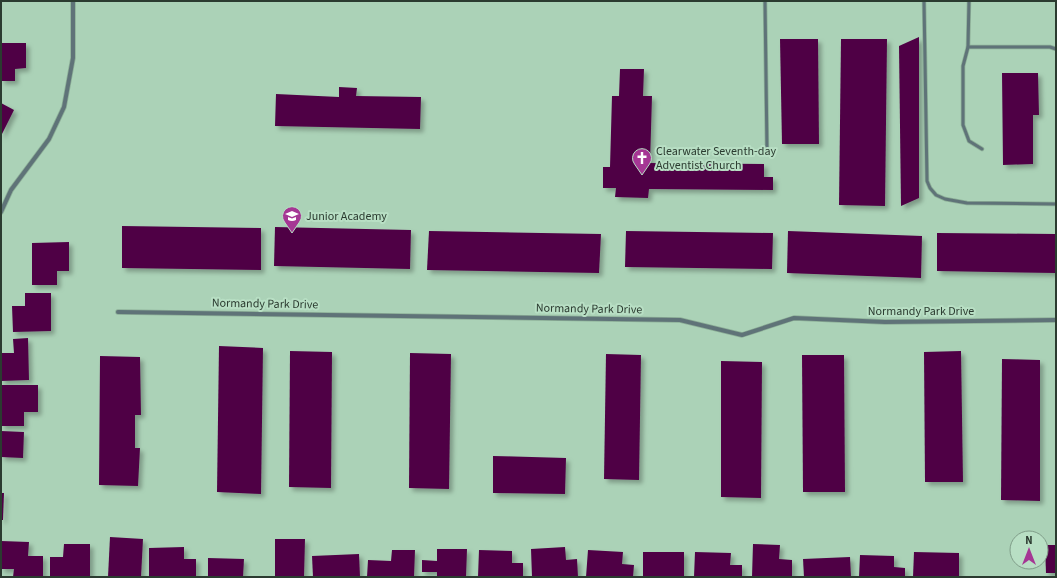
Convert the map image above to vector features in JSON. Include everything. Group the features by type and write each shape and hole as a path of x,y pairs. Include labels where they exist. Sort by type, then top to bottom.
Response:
{"street":[{"path":"1,212 12,190 49,139 64,107 73,58 73,1"},
{"name":"Normandy Park Drive","path":"118,312 680,320 742,335 794,318 885,322 1056,320"}],"lane":[{"path":"765,1 767,150"},
{"path":"924,1 927,181 930,188 936,195 945,200 967,203 1056,204"},
{"path":"969,1 968,47 962,66 962,125 969,140 982,149"},
{"path":"968,47 1050,47 1056,50"}],"building":[{"path":"919,37 919,198 901,206 899,46"},
{"path":"780,39 818,39 819,144 782,144"},
{"path":"841,39 887,39 885,206 839,205"},
{"path":"1,43 26,43 26,68 15,69 15,81 1,81"},
{"path":"620,69 644,69 643,96 652,96 650,163 764,164 764,177 773,177 773,190 649,189 648,198 615,197 616,188 603,188 603,167 610,167 612,96 619,96"},
{"path":"1002,73 1038,73 1039,115 1033,115 1033,164 1003,165"},
{"path":"339,87 357,88 356,96 421,97 420,129 275,126 276,94 339,97"},
{"path":"1,103 14,110 1,136"},
{"path":"122,226 261,228 261,270 122,268"},
{"path":"275,227 411,230 410,269 274,266"},
{"path":"429,231 601,234 599,273 427,270"},
{"path":"626,231 773,233 772,269 625,267"},
{"path":"788,231 922,236 921,278 787,273"},
{"path":"937,233 1056,234 1056,273 937,271"},
{"path":"69,242 69,271 57,271 57,285 32,285 32,243"},
{"path":"25,293 51,293 51,331 13,332 12,306 25,306"},
{"path":"28,338 29,380 1,381 1,353 14,353 13,339"},
{"path":"219,346 263,348 261,494 217,492"},
{"path":"290,351 332,352 331,488 289,487"},
{"path":"961,351 963,482 925,482 924,352"},
{"path":"410,353 451,354 449,489 409,488"},
{"path":"606,354 641,355 639,480 604,479"},
{"path":"802,355 844,355 845,492 803,492"},
{"path":"100,356 140,357 141,415 135,415 135,448 140,448 138,486 99,485"},
{"path":"1002,359 1040,360 1040,501 1001,500"},
{"path":"721,361 762,362 761,498 721,497"},
{"path":"1,385 38,385 38,412 24,412 24,426 1,426"},
{"path":"1,431 24,432 23,458 1,457"},
{"path":"493,456 566,458 565,494 493,493"},
{"path":"1,493 4,493 3,520 1,520"},
{"path":"110,537 143,539 141,577 108,577"},
{"path":"275,539 305,539 304,577 275,577"},
{"path":"1,541 29,542 28,556 43,556 43,577 13,577 14,569 1,569"},
{"path":"64,544 90,544 90,577 50,577 50,557 63,557"},
{"path":"753,544 780,545 779,559 792,560 792,577 752,577"},
{"path":"1049,545 1056,545 1056,573 1046,573 1046,570 1049,570"},
{"path":"184,547 184,559 196,559 196,577 149,577 149,548"},
{"path":"565,547 566,560 577,559 578,577 532,577 531,549"},
{"path":"437,549 467,549 466,577 437,577 437,572 422,572 422,560 437,561"},
{"path":"392,550 415,550 414,577 367,577 368,560 391,561"},
{"path":"479,550 512,551 512,563 523,563 523,577 478,577"},
{"path":"588,550 623,552 622,564 634,565 633,577 586,577"},
{"path":"643,552 684,552 684,577 643,577"},
{"path":"695,552 731,553 730,565 742,565 742,577 694,577"},
{"path":"914,552 959,553 959,577 913,577"},
{"path":"359,554 360,577 313,577 312,556"},
{"path":"860,555 894,556 894,567 905,568 905,577 859,577"},
{"path":"850,557 851,577 804,577 803,559"},
{"path":"208,558 244,559 243,577 208,577"}],"place":[{"name":"Clearwater Seventh-day Adventist Church","path":"642,175"},
{"name":"Junior Academy","path":"292,233"}]}
